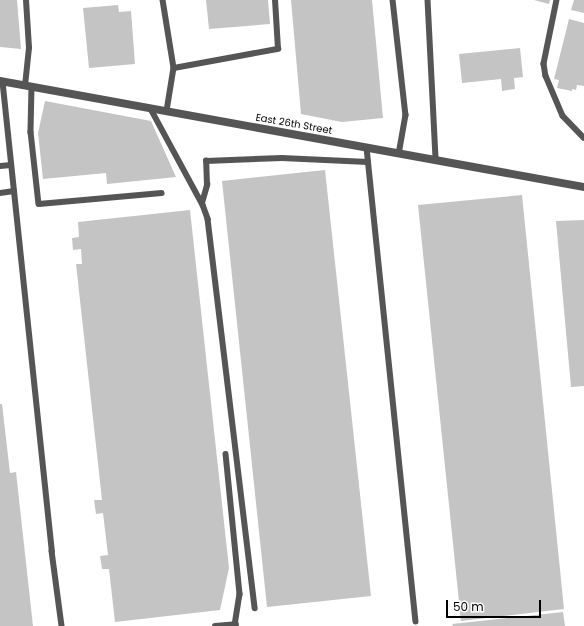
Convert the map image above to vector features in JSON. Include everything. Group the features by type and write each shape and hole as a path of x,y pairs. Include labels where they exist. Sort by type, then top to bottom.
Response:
{"street":[{"name":"East 26th Street","path":"2,82 584,187"}],"lane":[{"path":"26,0 29,48 28,86 31,132 39,204 162,193"},
{"path":"163,0 174,68 167,111"},
{"path":"174,68 278,49 275,0"},
{"path":"393,0 406,115 399,153"},
{"path":"428,0 436,160"},
{"path":"557,0 544,64 546,76 563,116 584,138"},
{"path":"2,82 62,626"},
{"path":"151,109 202,203 208,219 255,608"},
{"path":"367,148 416,621"},
{"path":"202,203 207,185 206,161 282,158 368,162"},
{"path":"0,166 12,165"},
{"path":"0,193 14,191"},
{"path":"215,626 236,625 240,594 226,454"}],"building":[{"path":"0,0 17,0 21,49 0,47"},
{"path":"206,0 268,0 270,24 209,29"},
{"path":"291,0 372,0 383,118 342,122 301,114"},
{"path":"534,0 550,0 549,4"},
{"path":"574,0 584,0 584,13 571,10"},
{"path":"118,5 119,12 131,11 135,64 89,68 83,8"},
{"path":"569,19 584,23 584,86 577,85 576,90 572,89 572,91 557,88 559,80 554,79"},
{"path":"520,48 523,77 514,78 515,89 502,91 501,79 462,83 459,54"},
{"path":"45,101 151,121 176,177 107,184 106,173 43,179 38,133"},
{"path":"325,170 371,596 267,607 222,181"},
{"path":"522,195 564,609 461,621 418,205"},
{"path":"190,210 229,568 220,610 115,622 109,569 102,569 100,556 108,555 103,513 96,514 94,500 102,500 76,264 82,264 81,249 73,250 72,238 79,237 78,222"},
{"path":"584,220 584,386 571,387 556,221"},
{"path":"0,404 2,404 10,473 16,472 33,626 0,626"},
{"path":"563,612 565,626 453,626 452,624"}]}
